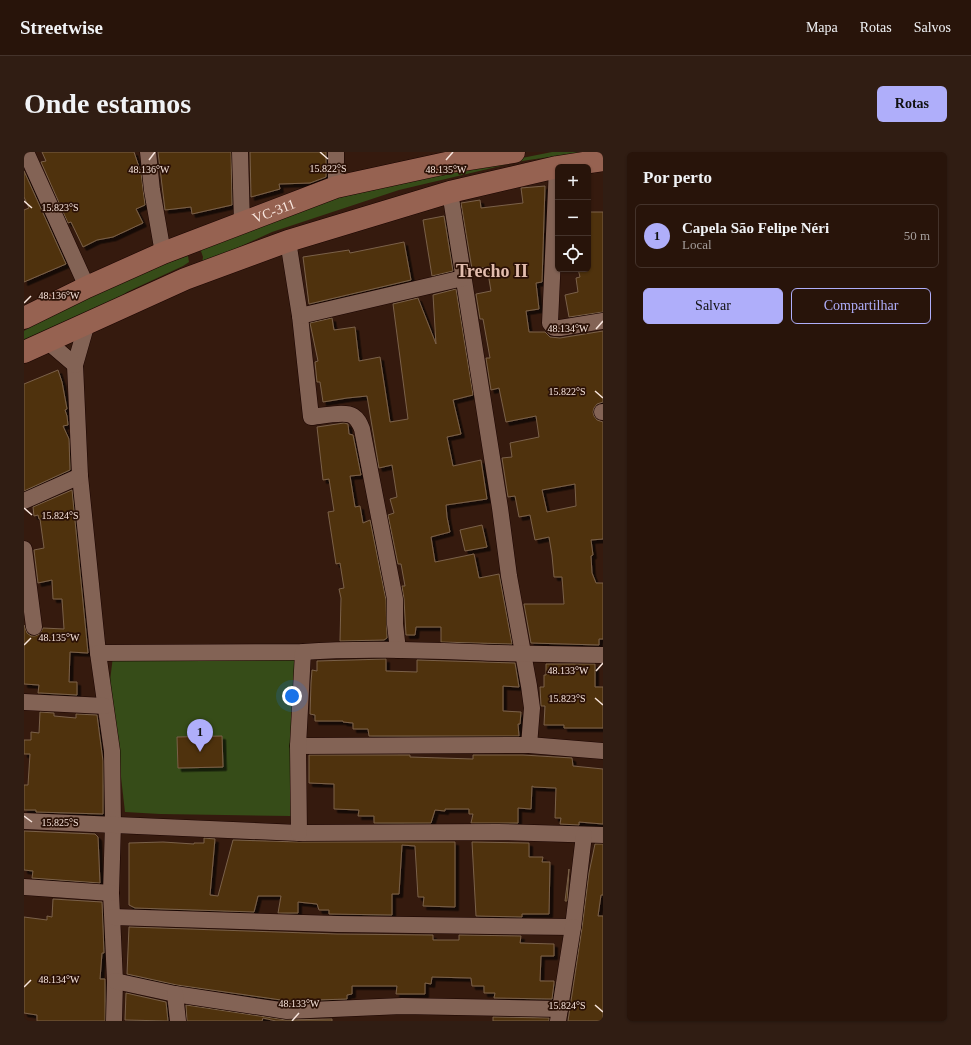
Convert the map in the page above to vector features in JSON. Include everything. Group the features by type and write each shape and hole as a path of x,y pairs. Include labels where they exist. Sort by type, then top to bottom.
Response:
{"main road":[{"name":"VC-311","path":"24,318 87,287 172,250 336,187 452,157 514,152"},
{"path":"577,164 603,160"},
{"path":"24,352 185,279 288,241 450,192 555,168"},
{"path":"172,250 191,251 195,261 193,272 185,279"}],"street":[{"path":"26,152 87,287"},
{"path":"148,152 152,190 172,250"},
{"path":"240,152 242,223"},
{"path":"336,152 336,187"},
{"path":"450,192 500,508 509,576 529,686 532,708 529,746"},
{"path":"556,200 550,323 554,328 560,328 603,321"},
{"path":"288,241 300,316 311,417 346,414 353,416 359,422 362,429 395,599 395,624 398,650"},
{"path":"300,316 463,278"},
{"path":"93,320 74,365 80,476 98,653 112,750 112,894 115,981 114,1021"},
{"path":"47,341 74,365"},
{"path":"24,501 80,476"},
{"path":"24,549 34,627"},
{"path":"98,653 398,650 522,654 603,654"},
{"path":"299,833 298,746 303,652"},
{"path":"24,702 105,706"},
{"path":"298,746 529,746 603,751"},
{"path":"24,821 299,833 498,832 603,835"},
{"path":"281,1014 402,1006 558,1015 573,927 584,835"},
{"path":"24,887 112,894"},
{"path":"113,917 336,924 573,927"},
{"path":"115,981 313,1021"},
{"path":"175,994 178,1021"}],"green space":[{"path":"552,152 583,152 522,161 399,190 272,232 202,264 203,257 200,248 291,210 411,180"},
{"path":"188,256 189,262 183,266 127,292 107,306 24,343 24,331 47,315 168,263"},
{"path":"113,656 295,660 291,816 125,812 110,681"}],"building":[{"path":"42,152 134,152 141,173 145,205 136,209 143,223 113,237 97,240 83,247 71,222 68,223 41,162 46,161"},
{"path":"158,152 231,152 232,205 192,214 191,207 165,210"},
{"path":"250,152 326,152 326,177 310,183 279,184 280,189 251,197"},
{"path":"24,171 66,264 24,282 24,210 29,208 24,197"},
{"path":"545,186 542,282 536,283 539,309 526,311 529,332 545,332 550,337 560,338 603,331 603,402 597,404 593,412 597,420 603,422 603,539 591,540 593,555 591,556 592,573 596,583 603,583 603,639 599,639 599,645 531,643 524,604 564,604 562,577 554,577 549,537 535,540 530,515 519,517 515,496 508,497 502,458 512,457 510,443 539,437 536,416 506,422 499,388 491,390 486,358 490,358 483,319 480,319 476,294 491,291 487,267 472,269 461,203 480,200 481,208 523,203 521,188","holes":["575,484 576,506 547,512 542,490"]},
{"path":"591,212 603,212 603,312 569,317 565,295 578,292 576,278 580,277 579,272 591,272"},
{"path":"444,216 453,271 432,276 423,220"},
{"path":"404,242 411,280 309,304 303,257 349,250 350,253"},
{"path":"456,289 473,395 453,400 461,434 447,437 453,466 481,460 487,499 446,505 450,532 431,537 435,562 474,554 479,578 499,574 512,644 441,642 441,627 416,627 415,635 406,635 402,586 405,586 401,564 398,564 388,515 394,513 390,499 397,497 392,465 379,468 367,396 323,402 320,382 317,382 315,362 318,361 310,323 332,318 334,330 355,327 359,361 380,357 390,422 408,419 393,304 418,298 436,344 433,295"},
{"path":"58,370 67,409 65,410 68,425 63,426 69,439 70,470 24,491 24,384"},
{"path":"344,423 348,424 349,434 353,435 361,475 350,476 355,507 360,506 363,523 370,520 386,600 387,638 384,640 340,641 341,598 339,589 344,588 340,563 336,564 328,512 334,511 329,479 323,480 317,427"},
{"path":"72,490 88,653 70,652 69,682 77,682 77,695 38,693 39,685 24,684 24,625 27,633 31,636 40,634 43,628 64,629 62,599 53,599 52,580 38,583 34,550 44,548 40,519 38,515 34,516 33,507"},
{"path":"482,525 487,547 465,551 460,530"},
{"path":"386,659 386,671 417,672 417,660 515,663 519,687 503,686 503,711 521,712 520,724 518,724 519,736 369,736 368,729 353,729 353,723 343,721 315,721 315,715 310,714 311,683 312,670 317,671 317,661"},
{"path":"546,664 595,664 595,687 603,687 603,728 564,728 564,725 544,725 545,706 541,706 540,687 544,687"},
{"path":"40,712 54,713 54,716 76,718 76,714 97,715 103,761 103,814 36,812 36,810 24,810 24,785 28,785 30,754 24,754 24,740 31,740 31,732 39,733"},
{"path":"222,736 223,767 178,768 177,737"},
{"path":"309,755 410,755 410,757 473,759 473,755 523,755 572,758 573,766 603,769 603,824 579,822 579,825 560,824 561,818 555,818 556,788 532,786 531,809 518,808 518,823 471,823 473,814 469,814 469,809 445,809 445,811 435,810 431,823 374,823 374,816 358,816 359,810 334,809 334,784 309,783"},
{"path":"24,831 95,834 98,837 100,883 32,878 33,871 24,870"},
{"path":"204,838 215,839 210,895 218,896 233,840 299,842 455,842 455,907 423,906 424,897 418,897 415,846 402,845 399,894 392,894 392,915 329,914 329,910 319,910 317,904 298,902 298,913 278,913 281,896 258,896 254,912 135,908 129,905 129,843 163,842 194,844 204,843"},
{"path":"472,842 529,843 529,857 543,857 542,862 550,862 549,914 522,914 522,917 476,916"},
{"path":"595,844 603,844 603,895 601,895 598,916 603,916 603,1021 568,1021 589,873"},
{"path":"569,869 567,901 565,901"},
{"path":"53,899 102,902 104,953 102,953 100,979 105,979 105,1021 37,1021 37,1015 24,1013 24,917 47,920 47,916 52,917"},
{"path":"129,927 337,934 433,935 433,940 459,940 459,935 521,936 520,943 554,944 554,956 541,956 540,981 554,981 552,999 494,998 495,993 484,993 484,986 472,986 471,978 432,977 431,984 425,983 425,994 396,994 397,986 352,986 352,994 347,995 347,999 288,1001 177,985 127,974"},
{"path":"126,993 166,1002 168,1021 125,1020"},
{"path":"186,1005 286,1020 332,1019 332,1021 276,1021 263,1018 262,1021 187,1021"},
{"path":"493,1017 549,1018 549,1021 493,1021"}],"place":[{"name":"Capela São Felipe Néri","path":"200,752"}],"district":[{"name":"Trecho II","path":"492,271"}]}
